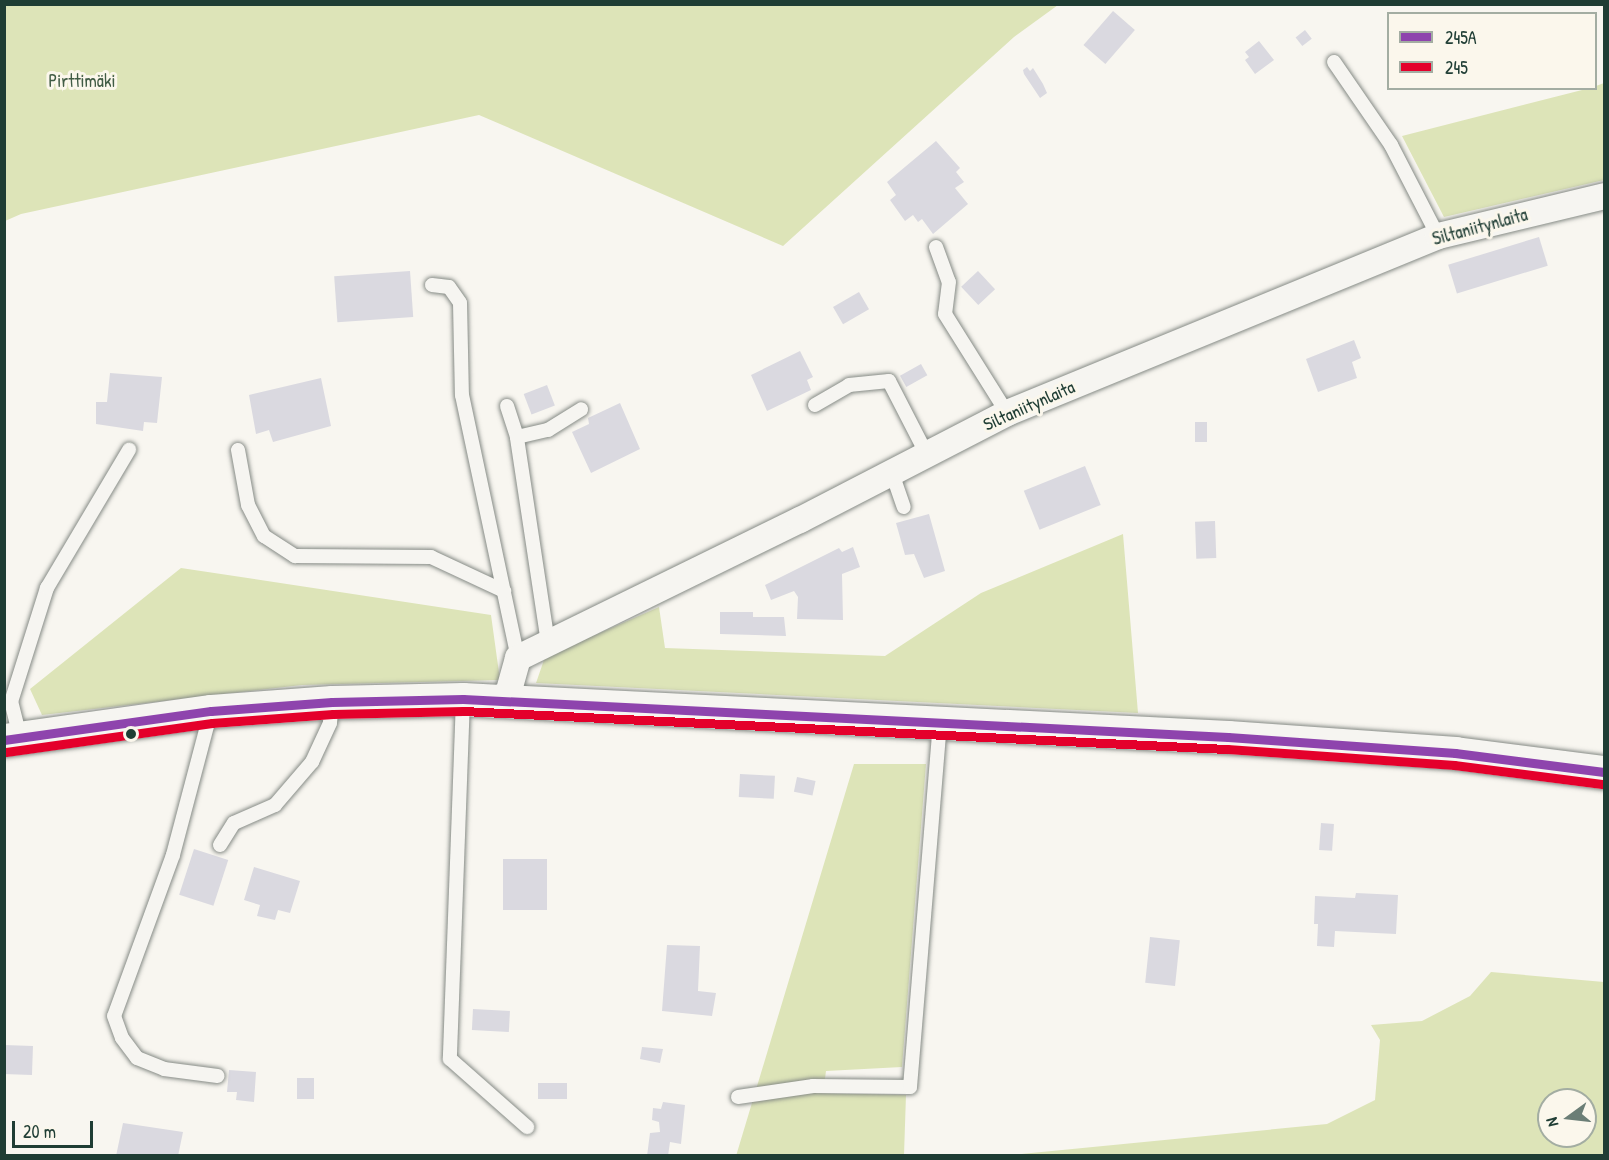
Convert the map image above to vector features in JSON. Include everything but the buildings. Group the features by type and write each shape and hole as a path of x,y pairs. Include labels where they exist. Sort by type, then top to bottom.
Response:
{"street":[{"name":"Siltaniitynlaita","path":"518,658 892,473 1007,413 1438,236 1605,196"},
{"path":"506,701 518,658"},
{"path":"12,738 211,711 332,702 463,699 1228,737 1455,753 1605,772"}],"lane":[{"path":"1334,62 1390,145 1438,236"},
{"path":"936,247 949,282 945,314 1007,413"},
{"path":"432,285 449,287 460,303 462,395 518,658"},
{"path":"815,405 849,385 890,381 927,455"},
{"path":"507,406 517,436 548,643"},
{"path":"517,436 548,430 581,409"},
{"path":"12,738 8,701 46,588 129,450"},
{"path":"238,450 248,505 264,536 295,556 431,557 504,591"},
{"path":"892,473 904,507"},
{"path":"463,699 450,1059 527,1127"},
{"path":"220,845 234,823 275,805 312,762 330,723 332,702"},
{"path":"211,711 173,855 114,1016 122,1038 137,1058 164,1069 218,1076"},
{"path":"738,1097 813,1086 910,1087 940,722"}],"green space":[{"name":"Pirttimäki","path":"4,5 1058,5 1014,37 783,246 479,115 21,214 5,221"},
{"path":"1604,83 1604,180 1444,217 1402,136 1582,90 1597,90 1597,86"},
{"path":"1123,534 1138,713 536,683 545,657 659,607 665,648 885,656 981,593"},
{"path":"181,568 491,615 500,680 302,685 42,715 30,689"},
{"path":"854,764 926,764 902,1067 826,1071 823,1093 906,1095 904,1155 736,1156"},
{"path":"1491,972 1604,982 1604,1155 1011,1155 1327,1124 1375,1100 1380,1040 1371,1025 1422,1021 1470,996"}],"transit line":[{"name":"245A","path":"4,740 211,711 332,702 463,699 1228,737 1455,753 1604,772"},
{"name":"245","path":"6,752 212,723 333,714 463,711 1227,749 1454,765 1602,784"}]}
